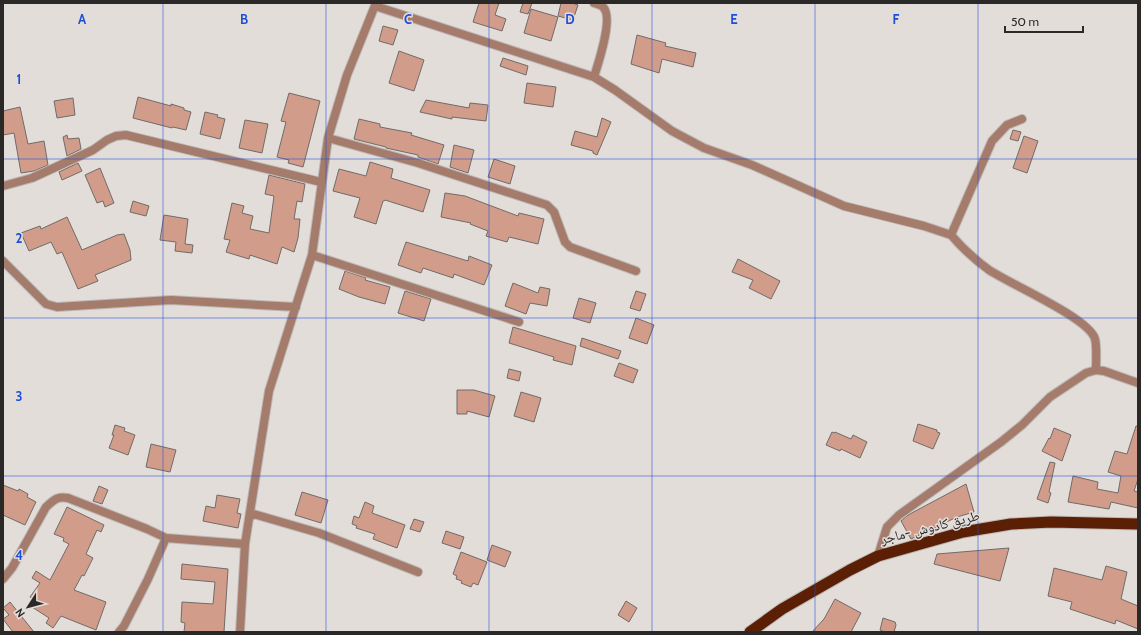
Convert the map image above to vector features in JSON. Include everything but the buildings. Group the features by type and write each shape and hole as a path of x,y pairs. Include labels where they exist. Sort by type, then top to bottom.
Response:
{"highway":[{"name":"طريق كادوش -ماجر","path":"750,632 782,609 850,570 878,556 963,532 1011,524 1051,522 1138,524"}],"street":[{"path":"594,3 602,6 606,11 604,46 594,77"},
{"path":"240,632 245,544 268,391 312,255 328,138 347,75 375,4 594,77 615,90 672,131 704,148 752,165 844,206 924,226 951,235 968,254 991,270 1076,319 1087,327 1095,339 1096,370"},
{"path":"951,235 992,142 1007,125 1022,119"},
{"path":"3,186 32,178 93,150 107,140 116,136 126,135 321,182"},
{"path":"328,138 418,163 547,205 554,212 564,242 570,247 636,271"},
{"path":"312,255 519,322"},
{"path":"3,261 46,304 57,307 171,300 296,307"},
{"path":"878,556 887,527 899,515 1001,442 1022,425 1050,397 1086,373 1096,370 1104,371 1138,383"},
{"path":"3,579 12,568 46,507 53,500 61,497 68,498 166,538 245,544"},
{"path":"250,513 319,533 418,572"},
{"path":"119,632 124,626 148,579 166,538"}]}
